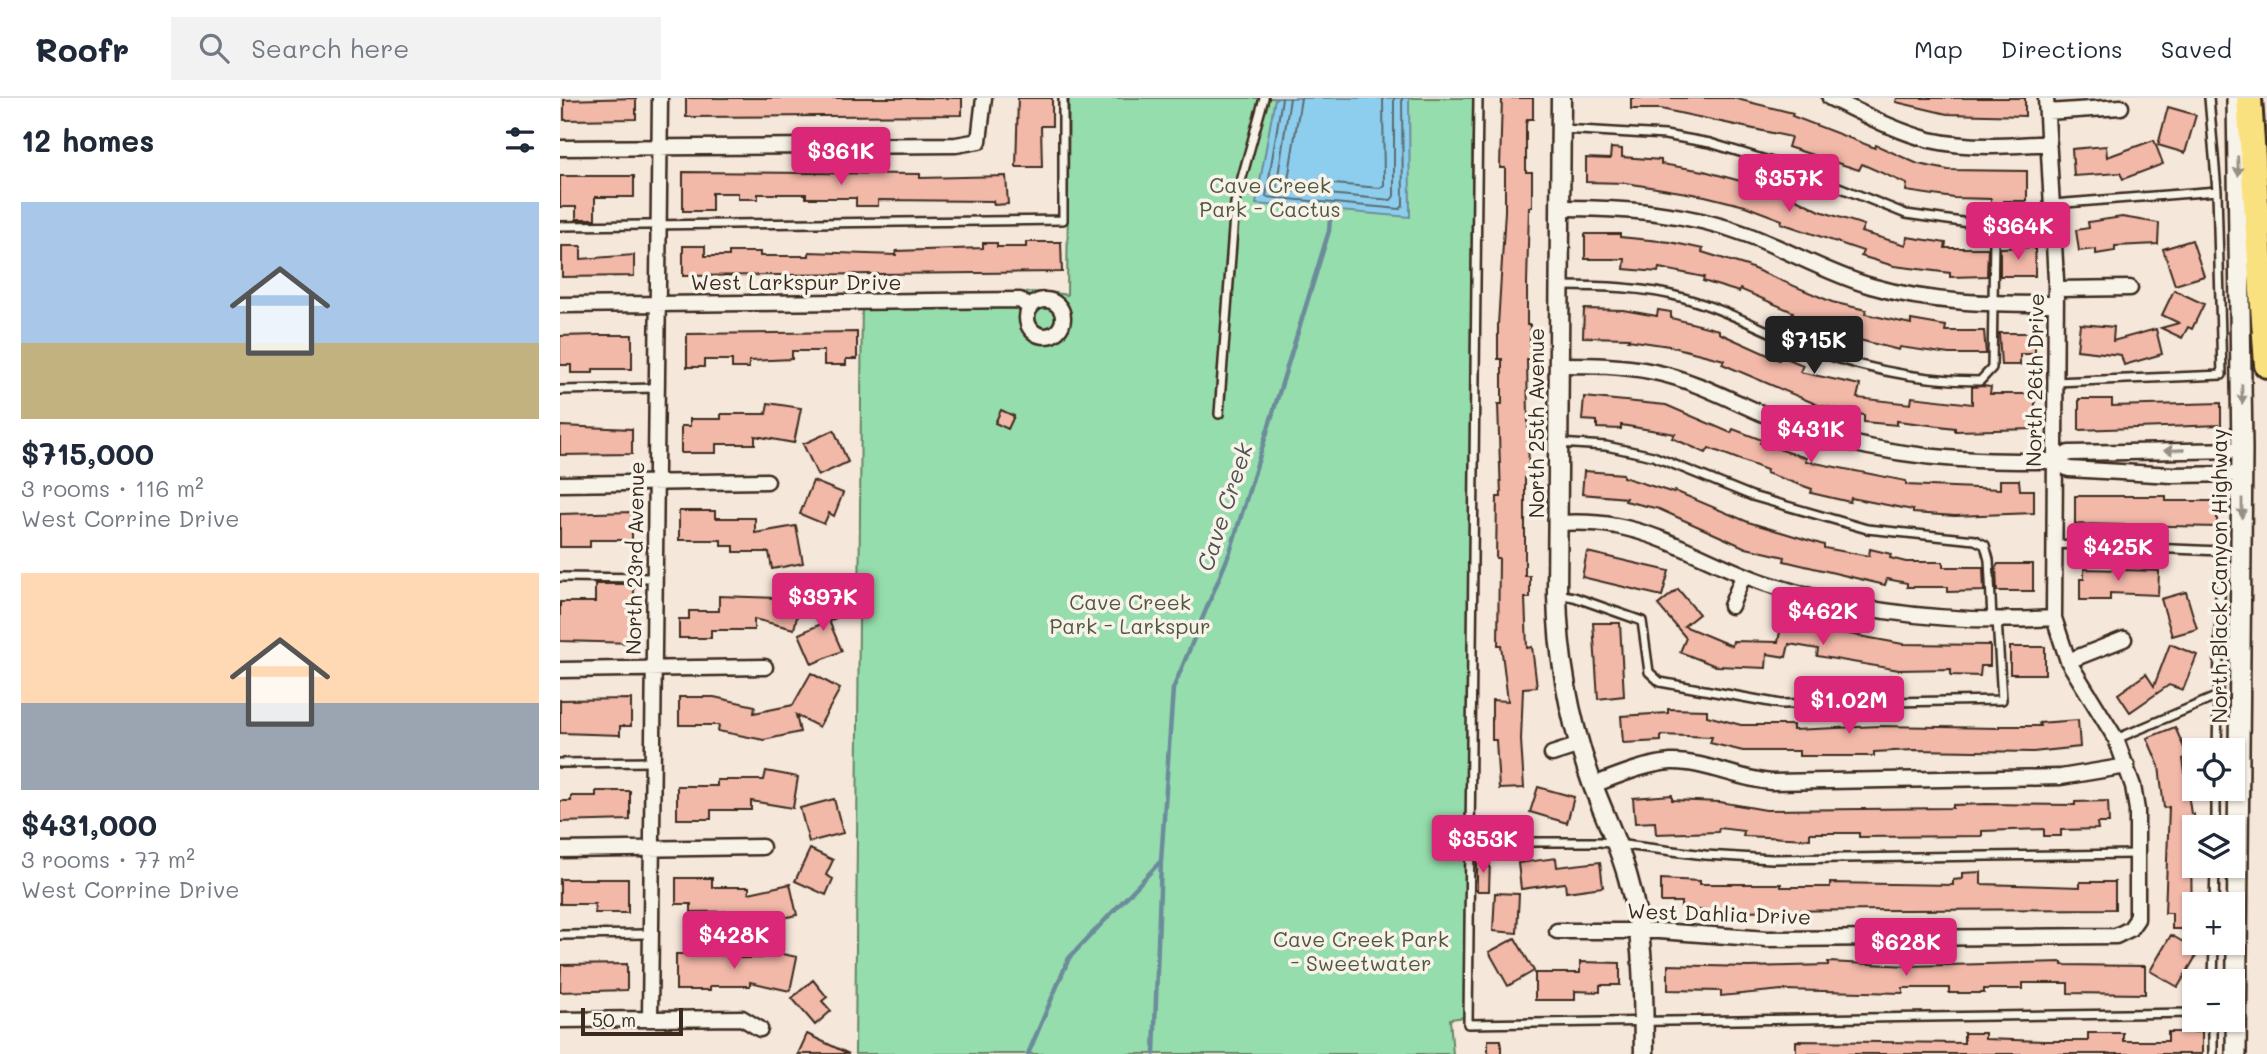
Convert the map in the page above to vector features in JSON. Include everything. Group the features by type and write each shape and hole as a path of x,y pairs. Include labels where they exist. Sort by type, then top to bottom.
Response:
{"highway":[{"path":"2249,98 2267,365"}],"main road":[{"name":"North Black Canyon Highway","path":"2236,1054 2242,474 2237,98"}],"street":[{"name":"North 23rd Avenue","path":"650,1018 660,98"},
{"path":"560,148 956,145 979,141 984,98"},
{"name":"North 25th Avenue","path":"1561,98 1556,594 1562,671 1580,746 1618,845 1639,931 1644,1054"},
{"path":"1830,98 1900,130 1931,140 1977,146 2049,143"},
{"path":"2047,105 2121,107"},
{"name":"North 26th Drive","path":"2047,105 2056,289 2054,618 2068,661 2116,739 2127,766 2137,810 2138,854 2137,919 2130,929"},
{"path":"1560,208 1639,210 1707,223 1746,234 1871,286 1936,300 2056,304"},
{"path":"2056,289 2130,288"},
{"name":"West Larkspur Drive","path":"560,304 1020,300 1030,308"},
{"path":"1558,365 1612,365 1656,372 1732,400 1776,421 1872,450 1924,458 2054,461 2069,469 2172,475 2242,474"},
{"path":"2054,461 2069,453 2242,450"},
{"path":"560,484 767,481"},
{"path":"1557,523 1616,526 1643,533 1743,576 1823,599 1889,612 1995,619 2054,618"},
{"path":"1731,606 1743,576"},
{"path":"2068,661 2124,639"},
{"path":"560,670 765,667"},
{"path":"1552,754 1580,746"},
{"path":"1593,785 1672,762 1699,766 1745,780 1772,782 2061,777 2127,766"},
{"path":"560,850 762,847"},
{"name":"West Dahlia Drive","path":"1557,931 1639,931 1767,939 2116,936 2130,929"},
{"path":"560,1020 742,1018 760,1029"}],"lane":[{"path":"560,226 1062,220 1063,98"},
{"path":"1219,414 1236,203 1265,98"},
{"path":"1478,98 1468,1024 2182,1013"},
{"path":"2054,382 2222,375 2217,191 2209,98"},
{"path":"1559,286 1624,288 1682,297 1736,315 1840,359 1905,376 1980,381 1992,368 1994,239 1983,225 1906,214 1790,167 1710,143 1665,135 1561,129"},
{"path":"2053,204 2217,191"},
{"path":"560,390 657,388"},
{"path":"1556,594 1574,597 1642,621 1649,672 1660,682 1782,704 2002,700 1989,560 1985,545 1975,540 1867,529 1752,496 1653,456 1606,446 1558,443"},
{"path":"2054,544 2221,551 2217,738"},
{"path":"560,577 655,578"},
{"path":"2116,739 2218,696"},
{"path":"560,764 653,762"},
{"path":"1471,842 1584,841 1772,859 2138,854"},
{"path":"560,935 651,934"},
{"path":"2213,1032 2213,1054"}],"green space":[{"name":"Cave Creek Park - Larkspur","path":"1069,98 1473,98 1465,1017 1450,1019 1453,1054 855,1054 862,294 1050,292 1067,295"}],"water":[{"path":"1275,98 1409,98 1410,217 1256,204"}],"building":[{"path":"636,98 636,119 564,120 564,100"},
{"path":"686,98 962,98 962,115 686,117"},
{"path":"1018,98 1052,98 1052,126 1041,126 1042,167 1016,167"},
{"path":"1502,98 1533,98 1533,119 1527,119 1526,125 1526,172 1532,172 1532,207 1529,207 1527,284 1527,325 1530,325 1530,359 1527,359 1529,478 1525,478 1525,576 1530,576 1530,598 1525,598 1527,648 1532,647 1537,687 1523,688 1521,740 1524,788 1499,789 1496,740 1492,740 1492,700 1508,701 1501,645 1498,645 1499,558 1496,558 1497,497 1501,497 1498,404 1502,404 1502,359 1498,359 1498,325 1505,211 1505,168 1500,168"},
{"path":"1631,98 1733,98 1793,113 1792,116 1875,148 1876,145 1918,164 1948,170 2027,171 2027,201 2004,201 2004,209 1991,209 1991,199 1954,198 1906,191 1907,184 1862,164 1859,170 1788,147 1791,137 1661,109 1631,109"},
{"path":"1897,98 2025,98 2025,116 1947,114 1896,102"},
{"path":"2168,107 2196,115 2185,153 2158,145"},
{"path":"2154,140 2163,164 2123,179 2120,173 2074,176 2072,149 2106,146 2107,157"},
{"path":"1611,148 1622,149 1622,157 1661,160 1661,164 1704,171 1784,193 1820,211 1864,225 1861,232 1906,245 1907,237 1946,243 1945,248 1988,248 1987,276 1950,277 1950,273 1894,266 1861,256 1863,251 1781,223 1782,220 1745,206 1705,196 1626,183 1586,182 1586,158 1610,159"},
{"path":"683,172 920,174 920,178 1006,176 1008,204 994,205 993,201 878,200 878,206 856,206 856,198 758,194 758,199 738,199 738,193 712,193 712,211 683,211"},
{"path":"560,176 634,176 634,197 595,197 595,219 576,219 576,207 560,207"},
{"path":"2122,217 2159,223 2158,244 2115,246 2115,251 2096,254 2096,249 2079,251 2076,230 2089,228 2088,222"},
{"path":"1585,234 1620,234 1620,237 1670,242 1703,249 1702,252 1747,266 1832,302 1866,310 1865,314 1911,324 1911,320 1946,326 1945,331 1984,331 1986,354 1949,354 1900,347 1899,350 1816,329 1791,319 1793,312 1740,289 1739,292 1703,281 1704,277 1659,268 1658,272 1624,269 1625,259 1585,259"},
{"path":"2192,240 2204,276 2175,285 2163,249"},
{"path":"1026,242 1061,242 1062,272 683,276 683,246 705,246 705,256 729,256 729,252 760,252 760,256 809,256 809,252 896,255 896,251 983,248 983,243 997,243 997,247 1026,247"},
{"path":"562,246 581,246 581,259 634,255 634,276 562,277"},
{"path":"2035,247 2035,276 2000,276 2000,248"},
{"path":"2174,290 2204,304 2192,329 2188,327 2182,338 2161,328 2179,323 2162,315"},
{"path":"1584,309 1623,310 1657,316 1658,310 1671,312 1671,318 1719,330 1719,333 1779,360 1781,356 1803,365 1800,372 1860,385 1857,398 1911,404 1912,397 1972,404 1972,387 1983,386 1991,387 1990,394 2035,394 2035,429 1955,431 1955,428 1897,421 1897,425 1864,422 1864,415 1818,405 1722,364 1724,360 1669,346 1628,340 1629,338 1583,337"},
{"path":"2080,324 2114,327 2113,341 2156,329 2162,354 2124,365 2121,355 2077,350"},
{"path":"857,332 857,359 846,359 846,365 824,365 824,351 792,351 792,359 749,361 749,368 732,368 732,360 704,360 704,367 687,367 687,334"},
{"path":"1999,333 2035,333 2035,354 2020,354 2020,365 2001,365"},
{"path":"632,335 632,369 593,369 593,373 571,373 571,365 560,365 560,336"},
{"path":"1584,397 1666,405 1731,433 1733,429 1762,440 1760,443 1806,458 1805,461 1906,481 1906,485 2000,489 2000,480 2019,480 2020,490 2034,490 2034,513 1955,516 1913,513 1913,510 1851,498 1850,502 1811,493 1812,489 1766,473 1767,470 1709,448 1706,453 1672,438 1675,434 1621,425 1621,429 1597,428 1597,421 1582,420"},
{"path":"2079,399 2112,399 2112,406 2221,403 2221,425 2079,430"},
{"path":"768,403 801,408 794,443 755,436 755,444 716,444 716,453 681,453 681,426 690,426 690,419 721,419 721,414 766,414"},
{"path":"1001,410 1014,416 1008,429 995,423"},
{"path":"560,426 632,429 632,454 560,455"},
{"path":"834,430 848,462 818,476 803,444"},
{"path":"1584,471 1623,474 1623,477 1674,493 1675,491 1748,522 1824,545 1824,548 1869,556 1870,549 1891,554 1890,558 1906,562 1943,562 1943,567 1983,567 1984,591 1948,592 1948,587 1907,587 1907,583 1887,579 1885,585 1784,561 1785,557 1746,548 1659,509 1625,501 1626,498 1582,494"},
{"path":"813,481 843,493 834,516 829,513 824,524 800,514"},
{"path":"2075,496 2166,496 2166,501 2217,501 2217,527 2075,524"},
{"path":"679,511 715,511 715,518 755,518 755,533 796,526 803,563 772,569 769,552 734,552 734,546 721,546 721,540 679,540"},
{"path":"632,512 632,540 590,540 590,547 560,547 560,514"},
{"path":"1587,552 1669,571 1662,596 1582,577"},
{"path":"1998,564 2033,564 2033,591 1997,591"},
{"path":"2084,569 2159,571 2158,595 2110,593 2110,600 2080,600 2080,579 2084,579"},
{"path":"595,584 634,584 634,643 560,641 560,602 595,602"},
{"path":"1678,589 1699,614 1684,626 1732,646 1733,641 1778,642 1783,616 1817,623 1816,628 1903,644 1990,645 1990,666 1981,666 1980,676 1951,675 1951,669 1899,670 1817,656 1818,649 1789,644 1786,657 1767,654 1766,668 1716,666 1680,652 1686,638 1658,605"},
{"path":"782,591 802,597 794,629 754,619 754,630 711,630 711,638 679,638 679,619 689,619 689,611 719,611 719,596 780,598"},
{"path":"2186,592 2197,629 2172,636 2161,599"},
{"path":"838,598 845,614 829,621 842,651 812,664 799,634 821,624 814,608"},
{"path":"1593,623 1620,623 1624,696 1598,699"},
{"path":"2170,644 2197,655 2183,690 2169,685 2130,712 2118,694 2146,674 2154,686"},
{"path":"2010,647 2045,647 2045,674 2010,674"},
{"path":"811,673 840,689 819,727 796,715 800,732 764,740 718,731 719,725 679,725 679,697 714,697 755,706 754,713 793,705"},
{"path":"631,699 631,726 620,726 620,735 560,733 560,700"},
{"path":"1668,709 1707,710 1707,716 1741,725 1793,725 1793,730 1879,726 1999,728 2040,726 2039,723 2078,720 2080,747 2033,752 1914,750 1874,752 1874,756 1799,756 1799,751 1743,751 1710,743 1712,737 1661,735 1661,741 1623,743 1621,716 1668,713"},
{"path":"2175,727 2182,743 2182,801 2189,801 2191,814 2194,815 2182,815 2182,878 2191,878 2192,892 2182,892 2182,929 2172,929 2172,913 2165,913 2169,807 2164,808 2159,766 2147,738"},
{"path":"766,771 798,777 793,808 751,801 751,810 711,810 711,819 677,819 677,786 717,786 717,780 764,780"},
{"path":"1538,787 1574,797 1567,823 1530,812"},
{"path":"596,791 630,791 630,820 560,822 560,801 571,801 571,796 596,796"},
{"path":"1672,795 1672,800 1720,802 1766,810 1953,808 1953,805 1986,804 2075,805 2075,802 2108,801 2109,823 2097,823 2098,829 2061,830 2061,836 2044,836 2044,829 1982,831 1982,836 1859,837 1859,833 1810,833 1810,839 1743,836 1744,831 1719,828 1718,832 1656,834 1655,822 1635,823 1633,798"},
{"path":"834,799 843,833 809,842 800,808"},
{"path":"810,849 833,860 826,875 833,879 826,895 795,881"},
{"path":"1556,858 1557,867 1600,862 1603,887 1566,892 1565,883 1521,889 1518,863"},
{"path":"1477,859 1490,859 1489,891 1477,891"},
{"path":"1981,872 1981,884 2080,887 2080,882 2115,882 2115,909 1705,911 1681,907 1681,902 1661,902 1661,879 1700,881 1700,884 1781,884 1781,887 1830,887 1830,883 1953,885 1953,880 1962,879 1962,873"},
{"path":"676,878 712,878 712,887 749,887 749,893 790,884 797,915 765,922 762,911 691,912 691,904 676,904"},
{"path":"560,879 628,879 628,913 595,913 595,904 560,904"},
{"path":"1495,893 1519,894 1517,933 1493,931"},
{"path":"2171,935 2182,941 2182,955 2197,955 2188,969 2182,969 2182,980 2178,987 2150,971"},
{"path":"1515,938 1534,971 1508,986 1489,952"},
{"path":"716,950 735,950 735,958 762,958 763,950 797,957 790,991 750,982 750,986 710,986 710,990 676,990 676,954 716,954"},
{"path":"1580,962 1620,963 1620,985 1600,985 1600,992 1575,991 1575,1000 1535,1000 1535,973 1580,973"},
{"path":"1828,962 1909,966 2062,962 2062,965 2145,966 2145,994 2068,993 2068,983 2023,983 2023,989 1984,989 1984,993 1949,993 1949,988 1903,988 1903,993 1782,990 1721,996 1721,991 1668,990 1668,965 1748,967 1828,965"},
{"path":"627,964 627,990 560,992 561,965"},
{"path":"813,980 827,997 822,1001 831,1011 815,1025 792,998"},
{"path":"2168,1032 2202,1032 2202,1054 1796,1054 1796,1041 1964,1043 1964,1033 1985,1033 1985,1039 2088,1041 2088,1033 2123,1033 2123,1041 2168,1041"},
{"path":"807,1034 849,1054 798,1054"},
{"path":"1488,1040 1501,1040 1501,1054 1488,1054"}],"waterway":[{"name":"Cave Creek","path":"1154,1054 1161,861 1173,689 1230,552 1329,231 1331,207"},
{"path":"1028,1054 1069,958 1160,862"}],"park label":[{"name":"Cave Creek Park - Cactus","path":"1270,196"},
{"name":"Cave Creek Park - Sweetwater","path":"1361,950"}]}
